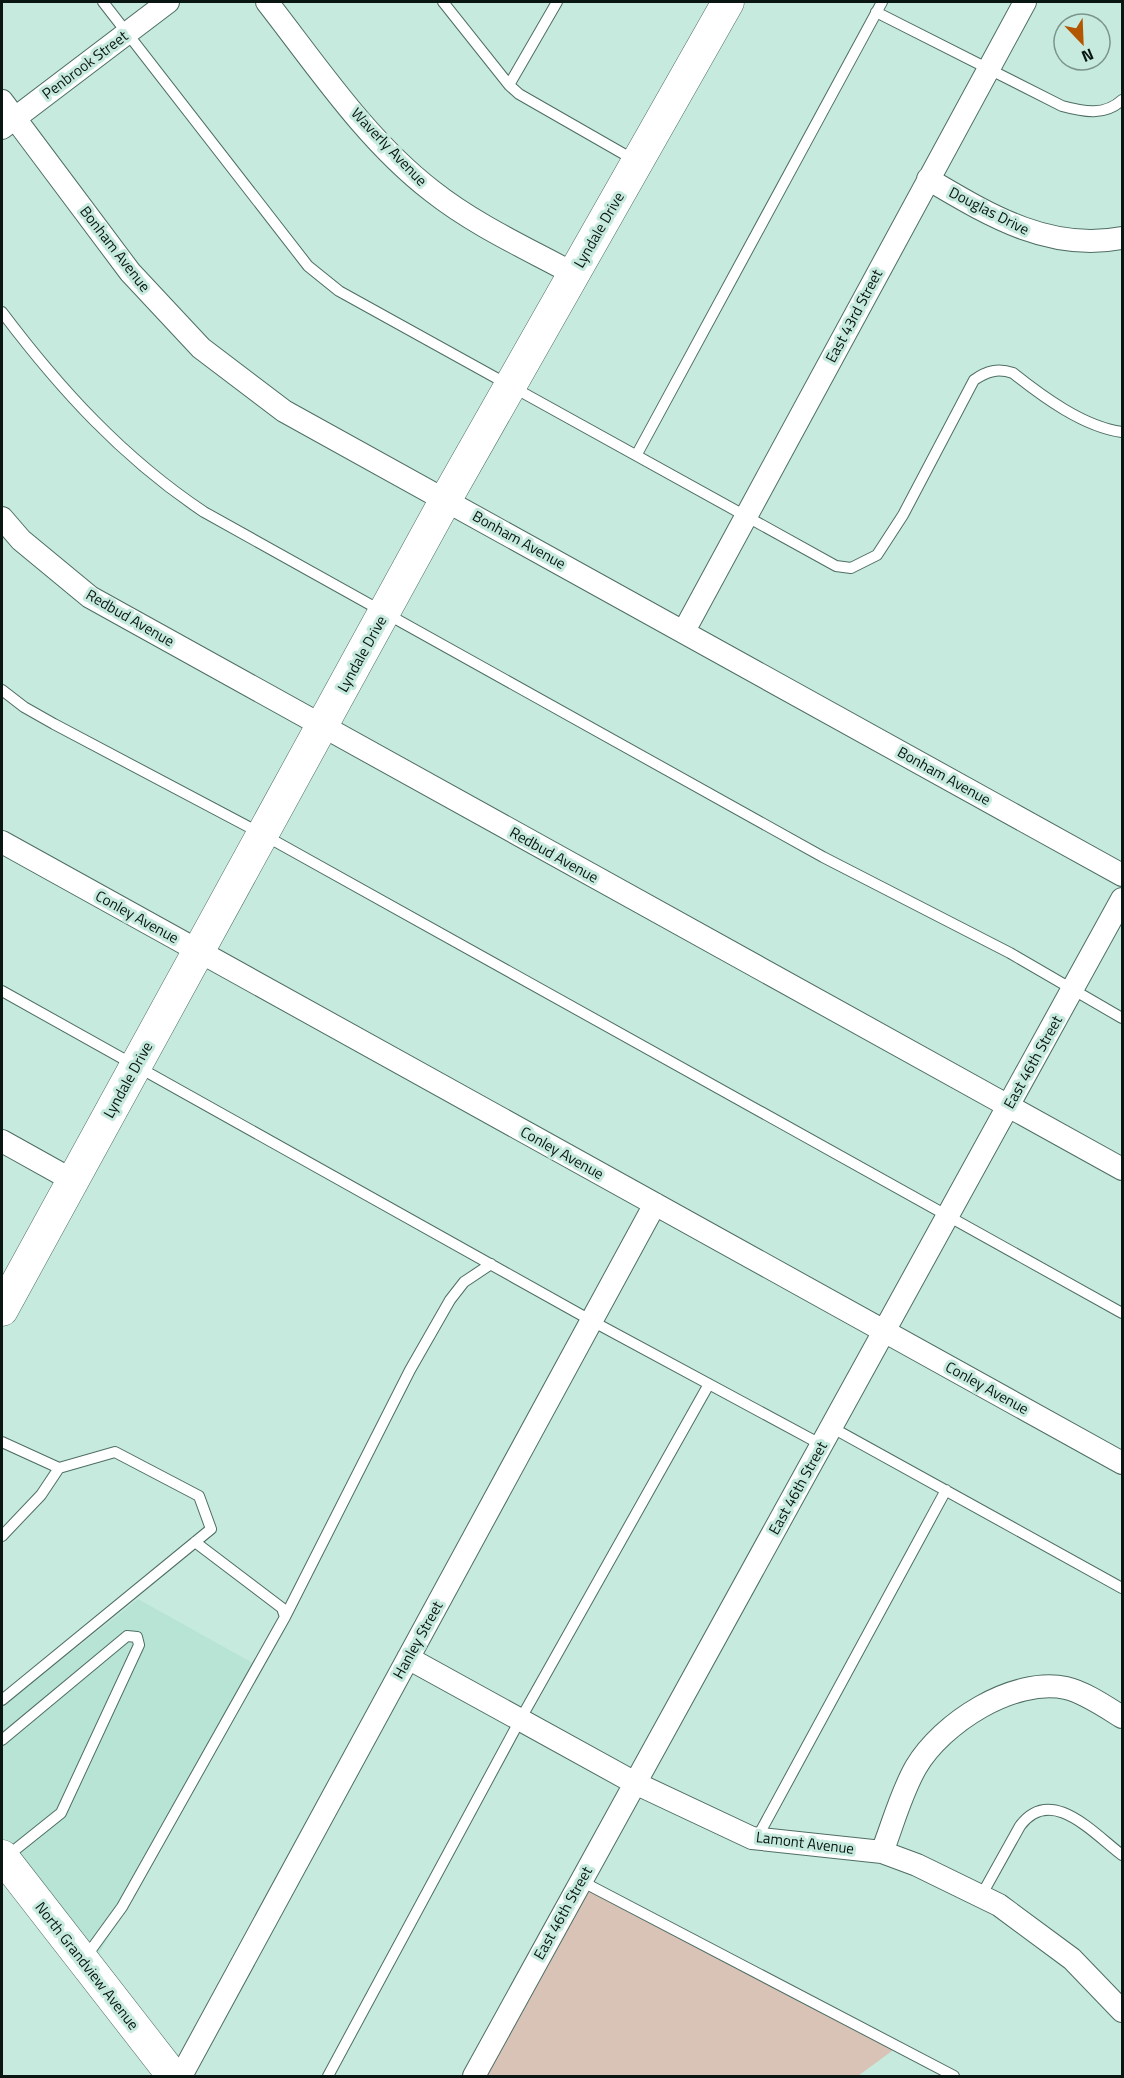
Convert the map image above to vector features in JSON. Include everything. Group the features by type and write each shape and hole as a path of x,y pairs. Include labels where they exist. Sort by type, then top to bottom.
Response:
{"street":[{"name":"Penbrook Street","path":"6,116 168,2"},
{"name":"Waverly Avenue","path":"267,2 369,129 414,176 468,216 574,274"},
{"name":"Lyndale Drive","path":"2,1310 446,500 728,2"},
{"name":"East 43rd Street","path":"684,631 1025,2"},
{"name":"Bonham Avenue","path":"6,116 130,272 201,348 284,411 1122,875"},
{"name":"Douglas Drive","path":"928,178 996,217 1044,237 1075,242 1122,238"},
{"name":"Redbud Avenue","path":"2,518 21,540 90,597 1122,1169"},
{"name":"Conley Avenue","path":"2,842 1122,1462"},
{"name":"East 46th Street","path":"474,2076 1122,899"},
{"path":"2,1141 72,1180"},
{"name":"Hanley Street","path":"181,2076 655,1204"},
{"name":"Lamont Avenue","path":"408,1658 635,1783 757,1838 882,1852 917,1865 981,1896 999,1905 1072,1959 1122,2011"},
{"path":"882,1852 916,1767 933,1744 953,1724 976,1708 1001,1697 1028,1690 1067,1688 1122,1717"},
{"name":"North Grandview Avenue","path":"3,1858 173,2076"}],"lane":[{"path":"103,2 308,266 339,291 637,454 745,518 836,566 851,568 877,555 903,515 974,380 988,372 1004,370 1013,373 1086,421 1109,430 1122,432"},
{"path":"442,2 509,85 519,94 638,162"},
{"path":"509,85 557,2"},
{"path":"637,454 879,7 988,69 1062,106 1078,111 1108,110 1122,100"},
{"path":"2,312 91,420 169,489 204,512 823,857 1010,953 1122,1018"},
{"path":"2,690 24,707 54,724 262,834 1122,1313"},
{"path":"2,991 709,1384 946,1491 1122,1588"},
{"path":"83,1961 122,1907 285,1617 410,1370 450,1300 464,1282 491,1264"},
{"path":"328,2076 520,1720 709,1384"},
{"path":"2,1442 58,1468 115,1452 199,1496 211,1529 2,1700"},
{"path":"2,1536 41,1495 58,1468"},
{"path":"757,1838 946,1491"},
{"path":"195,1542 282,1608 285,1617"},
{"path":"2,1740 127,1636 137,1637 139,1645 61,1813 3,1858"},
{"path":"981,1896 1020,1826 1026,1818 1040,1810 1064,1811 1122,1855"},
{"path":"581,1881 954,2076"}],"shaded area":[{"path":"138,1599 260,1667 90,1970 2,1856 2,1707"},
{"path":"581,1882 896,2048 858,2076 473,2076"}]}
